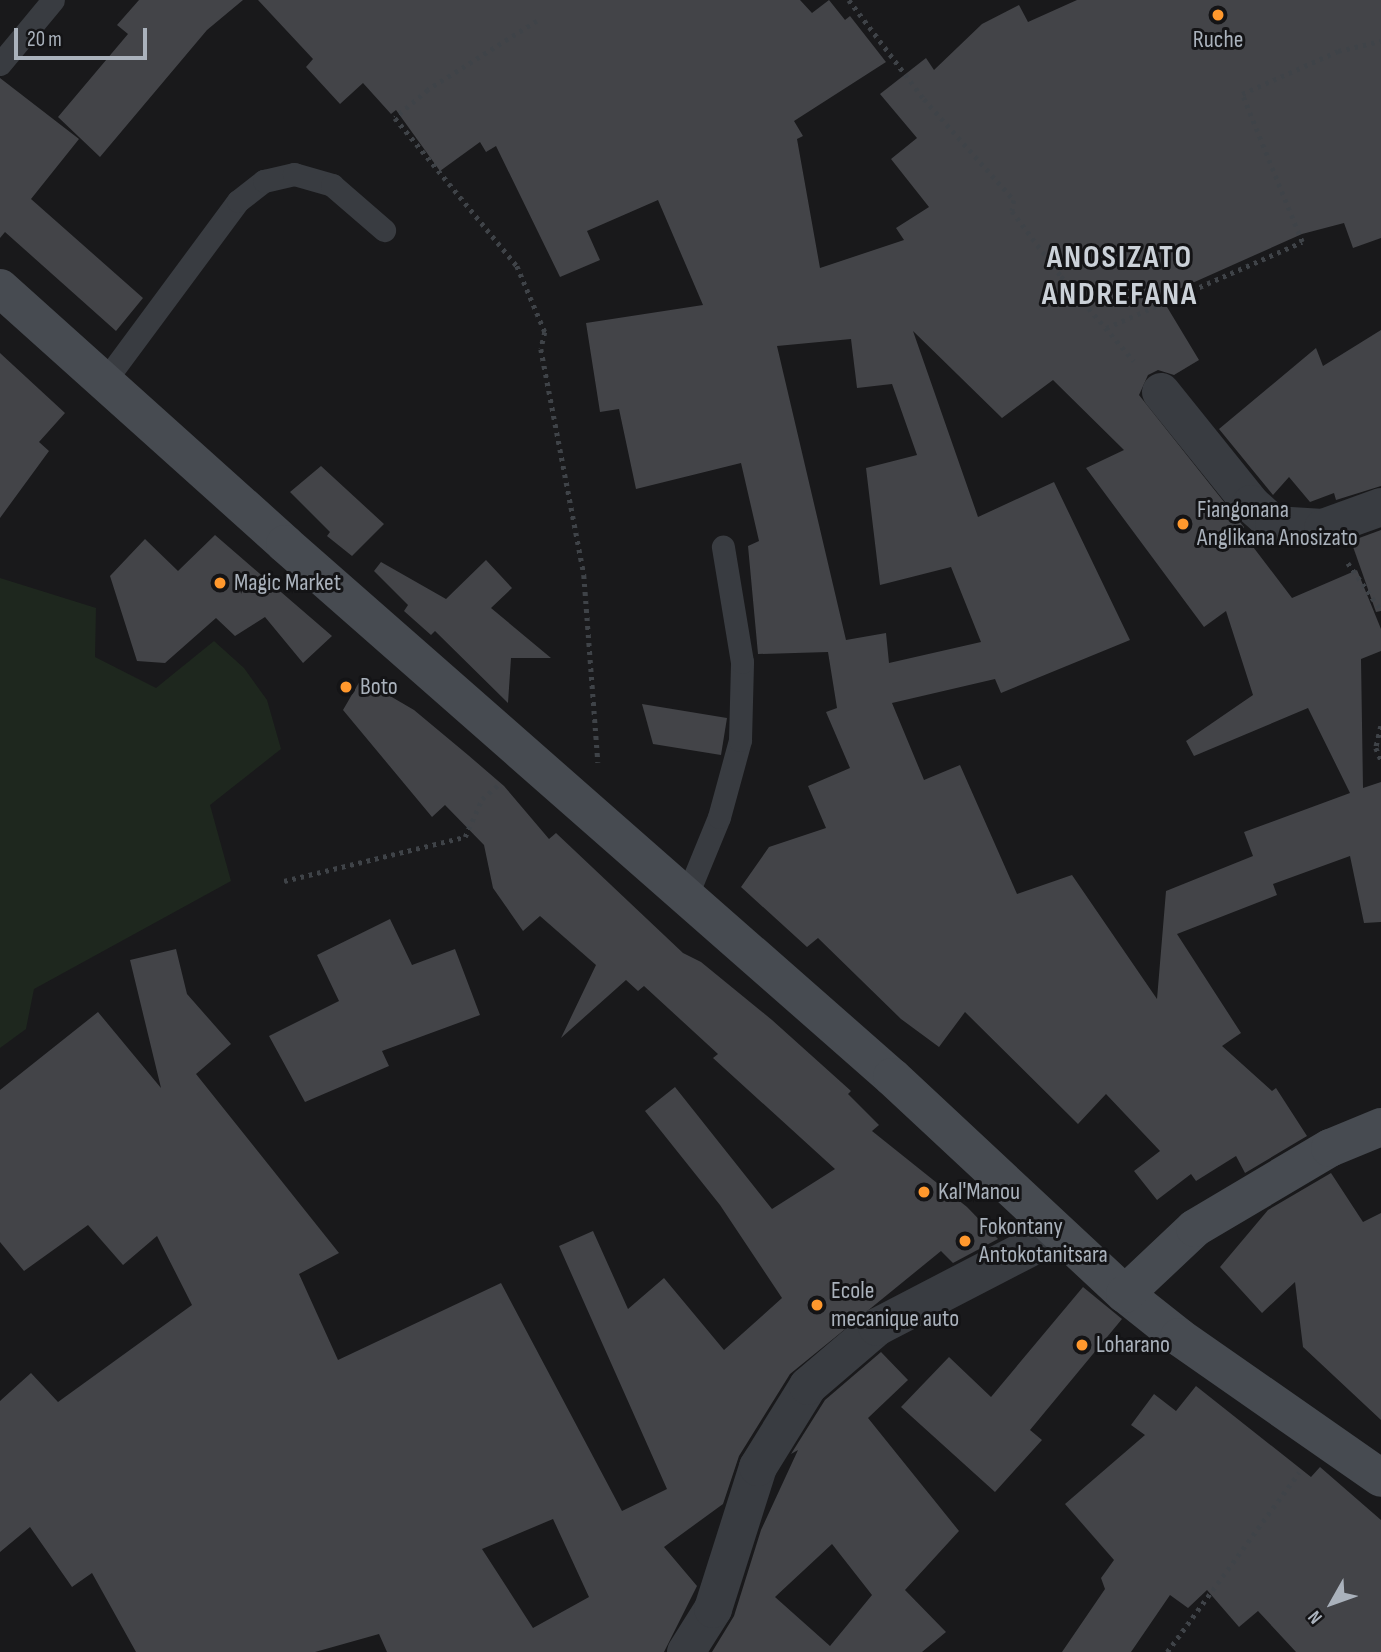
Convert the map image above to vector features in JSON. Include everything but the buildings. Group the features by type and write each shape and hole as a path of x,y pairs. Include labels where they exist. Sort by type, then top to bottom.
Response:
{"main road":[{"path":"0,288 526,757 892,1077 1125,1294 1179,1337 1381,1478"},
{"path":"1125,1294 1195,1228 1330,1148 1381,1127"}],"street":[{"path":"1161,392 1251,504 1274,525 1323,528 1381,507"},
{"path":"686,1652 713,1609 758,1467 808,1386 877,1327 1058,1233"}],"lane":[{"path":"0,64 53,0"},
{"path":"104,382 238,201 264,181 294,174 332,185 384,230"},
{"path":"687,895 719,817 740,740 742,662 723,547"}],"path":[{"path":"849,0 924,99 1014,201 1012,211 1161,392"},
{"path":"537,21 428,90 395,118 517,266 545,332 541,349 584,575 599,725"},
{"path":"1106,328 1302,242 1242,93 1338,51 1381,41"},
{"path":"1323,528 1381,610"},
{"path":"1381,726 1376,748 1381,760"},
{"path":"284,881 465,837 472,830 482,799 526,757"},
{"path":"1167,1652 1324,1437"}],"shaded area":[{"path":"0,578 96,608 95,657 156,688 214,641 244,668 267,700 281,749 210,805 231,881 34,989 26,1029 0,1048"}],"place":[{"name":"Ruche","path":"1218,15"},
{"name":"Fiangonana Anglikana Anosizato","path":"1183,524"},
{"name":"Magic Market","path":"220,583"},
{"name":"Boto","path":"346,687"},
{"name":"Kal'Manou","path":"924,1192"},
{"name":"Fokontany Antokotanitsara","path":"965,1241"},
{"name":"Ecole mecanique auto","path":"817,1305"},
{"name":"Loharano","path":"1082,1345"}],"district":[{"name":"ANOSIZATO ANDREFANA","path":"1120,278"}]}
